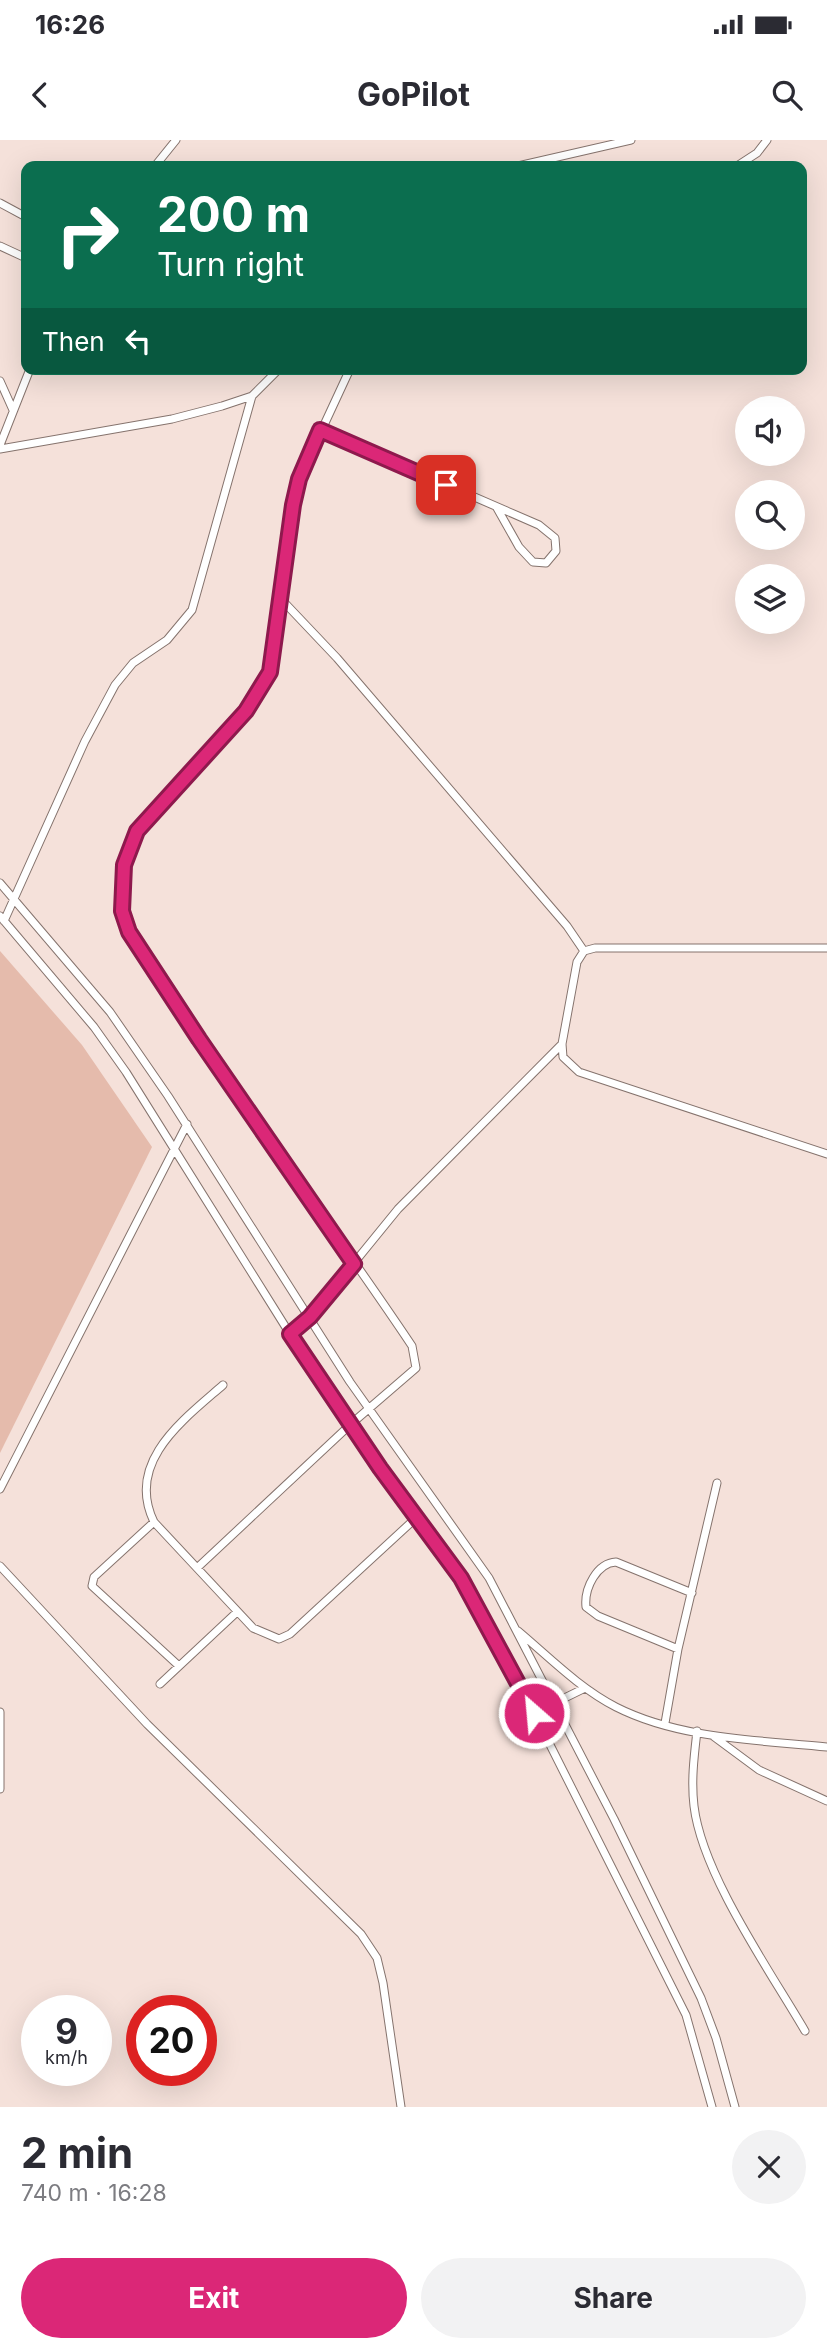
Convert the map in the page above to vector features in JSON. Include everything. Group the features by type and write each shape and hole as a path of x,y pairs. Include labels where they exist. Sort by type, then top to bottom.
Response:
{"lane":[{"path":"159,161 176,140"},
{"path":"540,161 631,140"},
{"path":"745,161 757,153 767,140"},
{"path":"0,203 21,214"},
{"path":"0,246 21,256"},
{"path":"28,375 0,447 172,419 251,396 273,375"},
{"path":"197,1568 351,1424 411,1375 417,1359 407,1338 199,1039 129,932 122,911 121,879 126,851 137,831 259,694 270,672 299,479 347,375"},
{"path":"0,381 13,410"},
{"path":"251,396 192,610 167,640 133,663 115,685 85,741 15,899 2,918 94,1027 174,1147 290,1334 467,1587 534,1713 686,2015 699,2050 712,2107"},
{"path":"320,430 539,525 555,538 556,551 546,563 533,562 519,547 497,508"},
{"path":"282,600 337,658 567,926 584,951"},
{"path":"0,883 104,1004 187,1125 369,1409 489,1578 701,1998 735,2107"},
{"path":"584,951 608,948 827,948"},
{"path":"584,951 577,962 562,1044 563,1057 579,1072 827,1154"},
{"path":"290,1334 310,1317 398,1209 562,1044"},
{"path":"0,1487 187,1125"},
{"path":"223,1385 163,1440 155,1455 146,1486 154,1522 253,1628 268,1637 279,1639 290,1634 417,1517"},
{"path":"664,1723 678,1649 717,1483"},
{"path":"154,1522 94,1577 92,1586 179,1666"},
{"path":"678,1649 598,1616 586,1607 586,1595 598,1569 603,1564 616,1562 692,1593"},
{"path":"0,1566 147,1724 361,1934 377,1958 383,1983 401,2107"},
{"path":"160,1684 237,1612"},
{"path":"514,1628 585,1688 617,1707 712,1735 827,1747"},
{"path":"534,1713 585,1688"},
{"path":"0,1712 0,1789"},
{"path":"696,1731 692,1777 694,1809 703,1845 720,1885 806,2031"},
{"path":"712,1735 759,1770 827,1801"}],"shaded area":[{"path":"0,951 82,1045 152,1147 0,1453"}],"route":[{"path":"446,485 320,430 299,479 293,505 270,672 259,694 246,711 172,789 137,831 126,851 121,879 122,911 129,932 199,1039 354,1264 310,1317 290,1334 380,1468 461,1578 484,1616 534,1713"}]}
